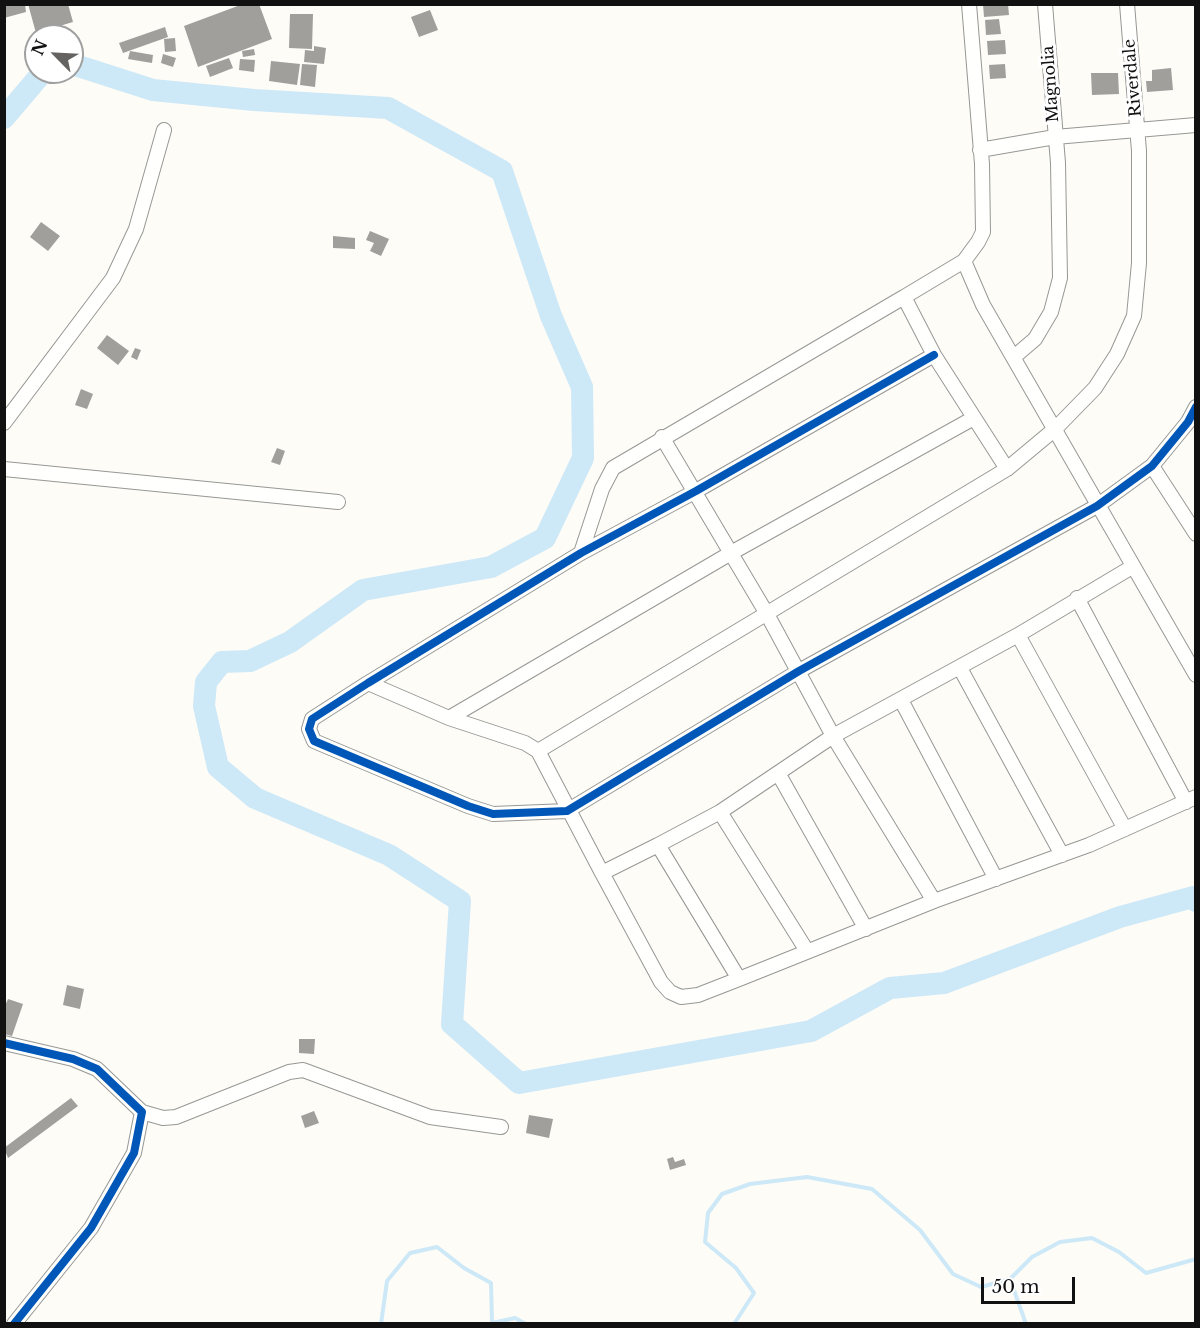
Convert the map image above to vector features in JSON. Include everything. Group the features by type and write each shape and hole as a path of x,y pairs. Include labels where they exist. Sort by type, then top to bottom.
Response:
{"street":[{"path":"581,553 602,489 613,468 662,437 964,261 978,243 983,231 980,150 969,4"},
{"name":"Magnolia","path":"1014,357 1035,339 1051,312 1060,278 1058,163 1045,4"},
{"name":"Riverdale","path":"538,751 1007,469 1055,429 1095,388 1118,354 1134,316 1139,263 1139,151 1127,4"},
{"path":"980,150 1055,137 1196,125"},
{"path":"4,423 114,278 136,229 164,130"},
{"path":"964,261 983,305 1196,675"},
{"path":"904,297 934,355 972,419 1007,469"},
{"path":"934,355 696,491 581,553 368,683 312,719 309,729 314,741 468,806 493,814 567,811 799,671 1097,506 1152,466 1188,422 1196,407"},
{"path":"449,718 731,553 972,419"},
{"path":"662,437 767,614 833,736 934,901"},
{"path":"1152,466 1194,527"},
{"path":"4,469 339,502"},
{"path":"602,873 720,812 833,736 960,668 1132,567"},
{"path":"368,683 449,718 525,743 538,751 567,811 661,982 670,992 681,997 698,996 934,901 1062,855 1191,799 1077,598"},
{"path":"1018,635 1125,829"},
{"path":"960,668 1062,855"},
{"path":"902,700 996,879"},
{"path":"778,774 866,929"},
{"path":"720,812 807,951"},
{"path":"658,845 739,979"},
{"path":"4,1043 73,1059 97,1068 142,1112 163,1118 176,1117 289,1072 303,1070 430,1117 501,1127"},
{"path":"14,1323 91,1228 134,1153 142,1112"}],"building":[{"path":"4,4 25,4 26,12 4,18"},
{"path":"28,4 68,4 73,22 34,24"},
{"path":"243,4 259,4 272,39 198,67 184,26"},
{"path":"983,4 1008,4 1009,15 984,17"},
{"path":"430,10 438,30 419,37 411,17"},
{"path":"290,14 313,14 312,49 289,48"},
{"path":"999,19 1001,34 986,35 985,20"},
{"path":"165,27 168,37 123,53 119,43"},
{"path":"175,38 176,51 165,52 164,39"},
{"path":"1005,40 1006,54 988,55 987,41"},
{"path":"314,46 326,48 324,64 304,62 305,50 314,51"},
{"path":"254,49 255,55 243,57 242,51"},
{"path":"130,51 153,55 152,63 128,59"},
{"path":"163,54 176,58 173,67 161,63"},
{"path":"229,58 233,68 210,77 206,66"},
{"path":"240,59 255,60 254,72 239,70"},
{"path":"271,61 300,64 297,85 269,81"},
{"path":"302,64 317,65 315,87 300,85"},
{"path":"1005,64 1006,78 990,79 989,65"},
{"path":"1171,68 1173,90 1147,92 1146,81 1152,81 1152,70"},
{"path":"1091,73 1118,73 1119,94 1092,95"},
{"path":"41,222 60,236 48,251 30,237"},
{"path":"370,231 389,239 381,256 370,251 374,243 366,240"},
{"path":"333,236 355,238 355,249 333,248"},
{"path":"107,335 129,351 118,365 97,348"},
{"path":"135,348 141,350 137,360 131,357"},
{"path":"81,389 93,394 87,409 75,405"},
{"path":"277,448 285,451 280,465 271,462"},
{"path":"67,985 84,989 80,1009 63,1005"},
{"path":"8,999 23,1004 12,1036 4,1034 4,1008"},
{"path":"299,1039 315,1039 314,1054 299,1053"},
{"path":"71,1098 78,1106 8,1158 4,1148"},
{"path":"314,1111 319,1123 305,1128 301,1116"},
{"path":"529,1115 553,1119 549,1138 526,1133"},
{"path":"673,1157 675,1162 684,1159 686,1165 670,1170 667,1159"}],"waterway":[{"path":"84,68 153,90 254,100 388,108 502,171 551,316 582,387 583,458 545,538 491,567 363,590 290,642 250,661 222,662 206,682 204,706 218,767 255,798 389,855 460,901 452,1024 519,1083 811,1031 890,988 944,983 1120,917 1193,897 1196,901"},
{"path":"4,118 33,84"},
{"path":"734,1324 754,1293 736,1268 705,1242 708,1213 722,1194 750,1184 807,1177 872,1189 920,1230 953,1274 981,1287 1010,1279 1032,1257 1060,1242 1092,1238 1119,1252 1146,1273 1196,1259"},
{"path":"381,1324 387,1281 410,1253 437,1247 464,1268 491,1283 492,1323 515,1318 526,1324"},
{"path":"1010,1279 1026,1324"},
{"path":"697,1324 716,1324"}],"cycle path":[{"path":"934,355 696,491 581,553 368,683 312,719 309,729 314,741 468,806 493,814 567,811 799,671 1097,506 1152,466 1188,422 1196,407"},
{"path":"4,1043 73,1059 97,1069 142,1112 134,1153 91,1228 14,1324"}]}
